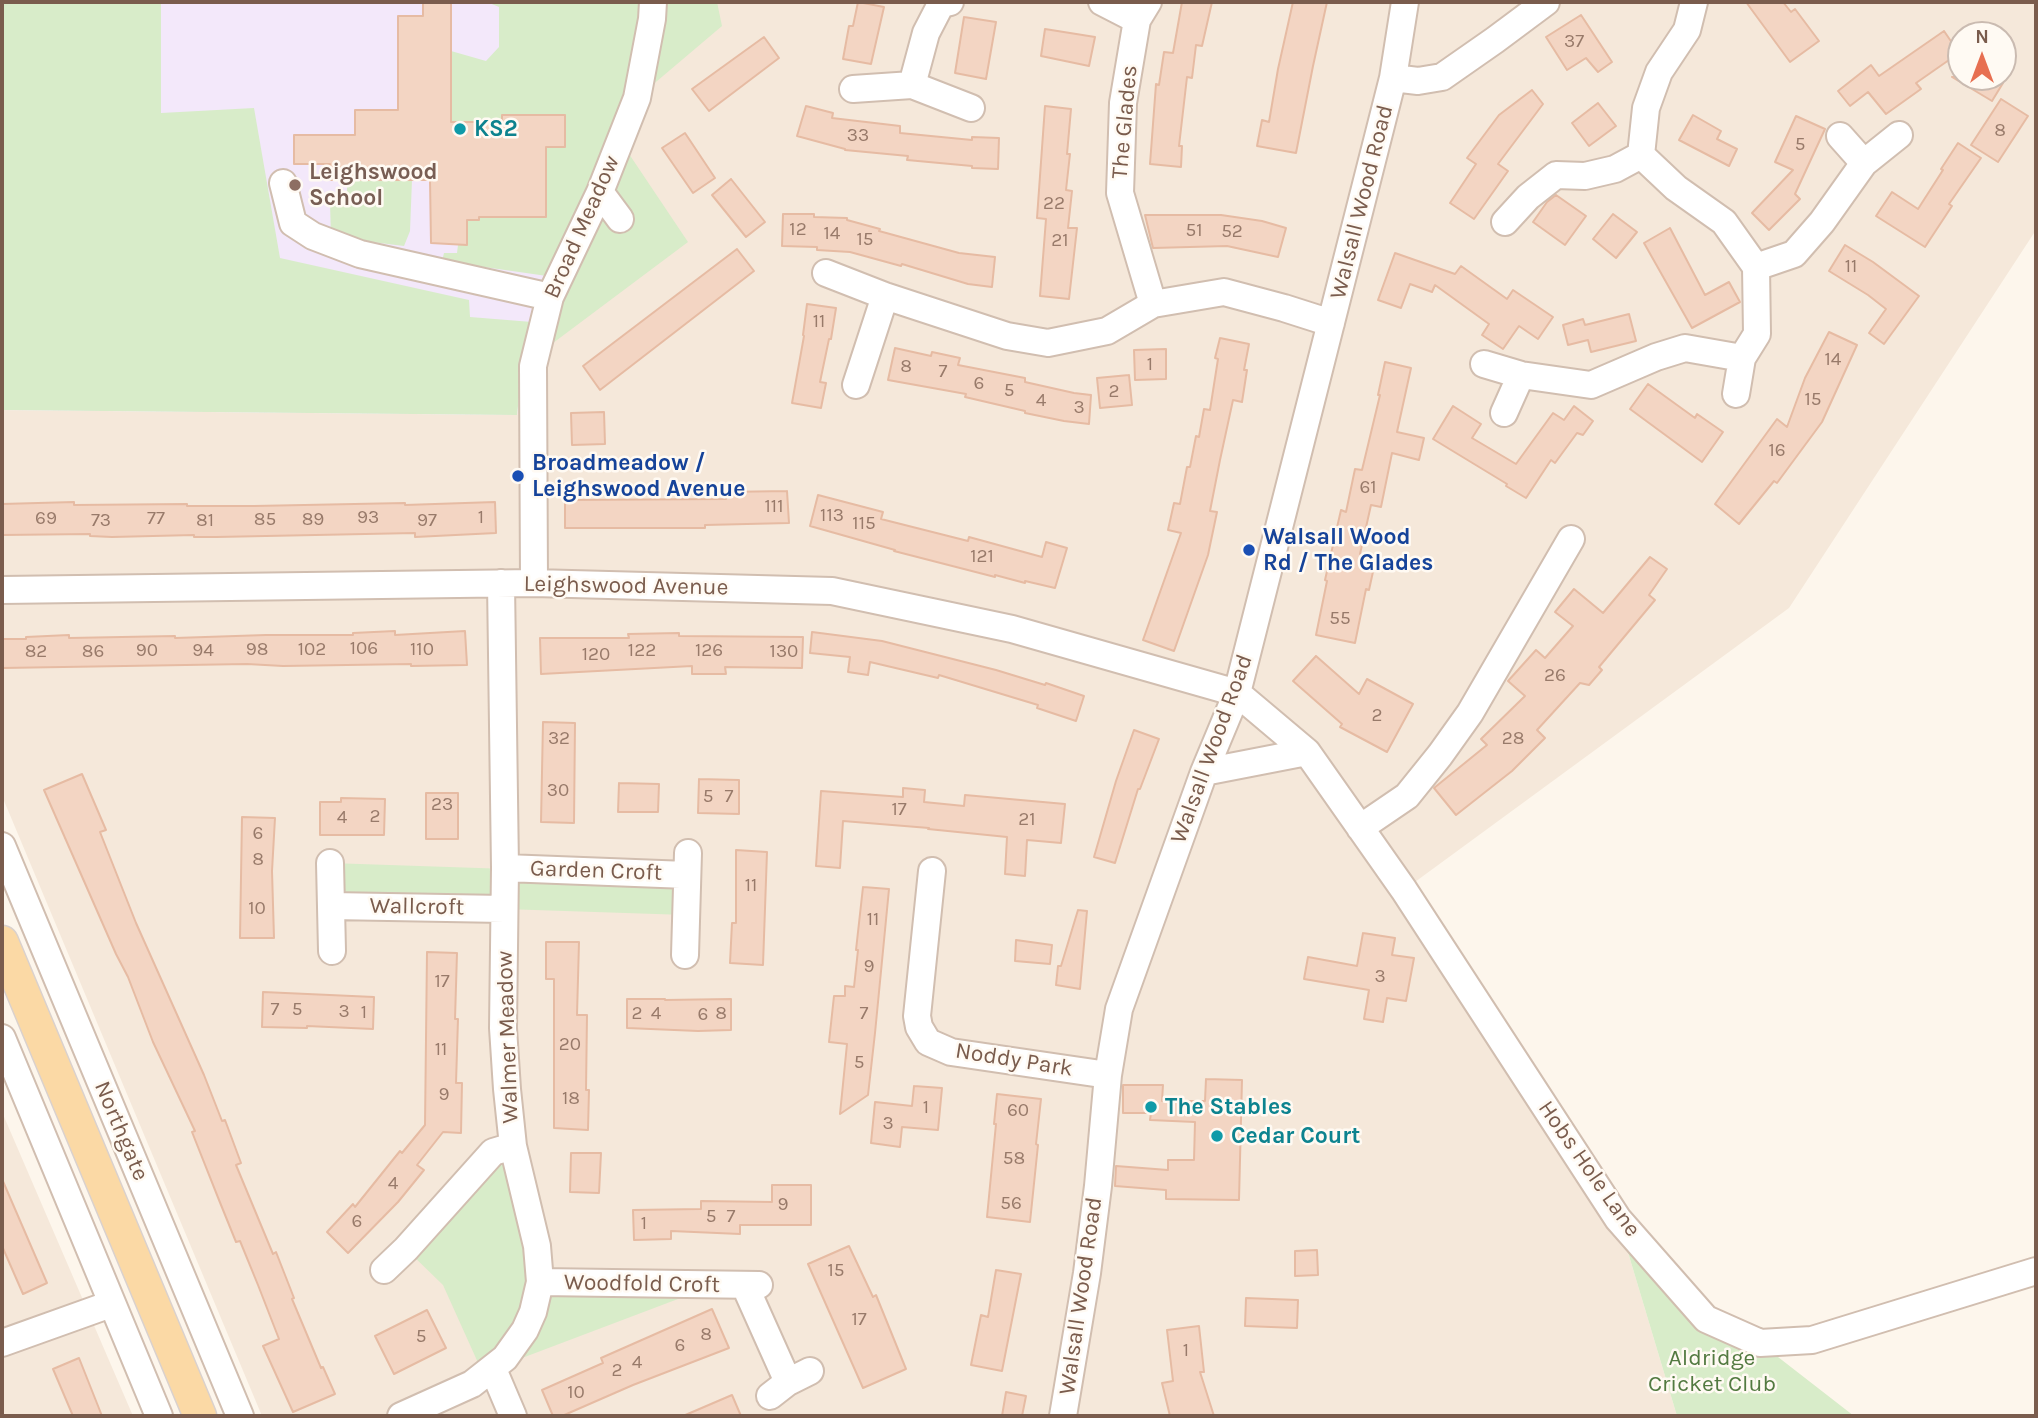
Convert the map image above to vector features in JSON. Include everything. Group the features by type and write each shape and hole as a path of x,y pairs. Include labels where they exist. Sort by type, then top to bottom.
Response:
{"main road":[{"name":"Northgate","path":"2,942 200,1416"}],"street":[{"name":"Broad Meadow","path":"534,583 533,366 550,297 600,192 637,98 653,2"},
{"name":"The Glades","path":"1102,2 1142,11 1123,103 1120,193 1153,304"},
{"name":"Walsall Wood Road","path":"1063,1416 1087,1273 1108,1075 1119,1010 1204,772 1237,693 1393,78 1405,2"},
{"path":"1393,78 1418,81 1442,77 1546,2"},
{"path":"1641,155 1646,108 1659,72 1687,30 1694,2"},
{"path":"912,85 926,33 944,3"},
{"path":"853,89 912,85 971,108"},
{"path":"1756,267 1794,254 1822,222 1864,163 1899,135"},
{"path":"1840,136 1864,163"},
{"path":"1506,222 1528,197 1556,174 1585,176 1615,169 1641,155"},
{"path":"1641,155 1676,188 1724,222 1756,267 1757,334 1742,358 1736,394"},
{"path":"283,183 293,223 313,236 360,254 550,297"},
{"path":"600,192 620,219"},
{"path":"826,273 885,296 1007,336 1048,343 1107,331 1153,304 1224,292 1331,323"},
{"path":"856,385 885,296"},
{"path":"1484,364 1521,375 1591,385 1656,357 1685,348 1742,358"},
{"path":"1503,414 1521,375"},
{"path":"1360,828 1406,796 1440,754 1476,701 1571,538"},
{"name":"Walmer Meadow","path":"401,1416 472,1384 505,1358 525,1330 533,1312 540,1282 537,1246 513,1146 503,1028 505,867 501,583"},
{"name":"Leighswood Avenue","path":"2,590 534,583 832,591 1012,629 1237,693"},
{"name":"Hobs Hole Lane","path":"1237,693 1307,752 1404,890 1618,1219 1706,1319 1760,1342 1812,1340 2036,1271"},
{"path":"1204,772 1307,752"},
{"name":"Northgate","path":"2,846 240,1416"},
{"path":"330,863 332,951"},
{"name":"Garden Croft","path":"505,867 687,864 685,955"},
{"name":"Noddy Park","path":"932,871 917,1016 919,1027 928,1042 951,1052 1108,1075"},
{"name":"Wallcroft","path":"331,906 504,909"},
{"path":"2,1038 159,1416"},
{"path":"384,1270 413,1257 493,1152 513,1146"},
{"name":"Woodfold Croft","path":"540,1282 752,1285 789,1383"},
{"path":"2,1343 111,1304"},
{"path":"493,1369 513,1416"}],"shaded area":[{"name":"Leighswood School","path":"2,2 641,2 547,276 522,370 517,415 2,410"},
{"path":"641,2 2036,2 2036,230 1789,608 1404,890 1618,1219 1677,1416 262,1416 2,796 2,410 517,415 522,370"},
{"path":"2,1112 133,1416 2,1416"}],"green space":[{"path":"2,2 161,2 161,113 254,108 280,258 469,300 470,317 532,322 522,370 517,415 2,410"},
{"path":"487,2 641,2 629,94 547,276 442,261 444,253 457,253 458,245 467,245 467,220 479,219 479,173 546,147 565,147 565,115 502,115 502,122 451,122 451,51 486,61 499,47 499,7"},
{"path":"653,2 717,2 722,26 637,98"},
{"path":"625,148 688,242 545,349 555,302"},
{"path":"347,180 412,180 410,231 404,246 331,237 330,203 347,203"},
{"path":"330,863 687,875 686,915 331,906"},
{"path":"513,1146 540,1282 715,1285 493,1369 484,1376 443,1285 406,1249"},
{"name":"Aldridge Cricket Club","path":"1618,1219 1706,1319 1760,1343 1854,1416 1677,1416"}],"building":[{"path":"858,2 884,7 871,64 843,59 849,26 853,26"},
{"path":"1182,2 1212,2 1202,46 1196,45 1192,78 1187,77 1179,146 1182,146 1181,167 1150,164 1156,84 1159,85 1164,52 1173,53"},
{"path":"1293,2 1327,2 1296,153 1257,146 1262,120 1269,122"},
{"path":"1746,2 1783,2 1791,12 1795,9 1819,41 1790,62"},
{"name":"KS2","path":"423,3 451,3 451,122 502,122 502,115 565,115 565,147 546,147 546,217 479,217 479,220 467,220 467,245 431,243 430,180 330,180 330,164 294,164 294,135 355,135 355,110 398,110 398,16 423,16"},
{"path":"1581,15 1612,62 1598,72 1586,58 1567,70 1546,37"},
{"path":"964,17 996,22 986,79 955,73"},
{"path":"1045,29 1095,37 1089,66 1041,56"},
{"path":"1944,31 1947,35 1947,61 1916,83 1921,89 1886,114 1868,92 1850,106 1838,91 1871,65 1879,76"},
{"path":"764,37 779,58 709,111 692,89"},
{"path":"1532,90 1543,104 1498,164 1508,171 1474,219 1450,203 1476,164 1467,158 1499,115"},
{"path":"1975,91 1998,91 1992,101"},
{"path":"2001,99 2028,116 1998,162 1971,145"},
{"path":"1598,103 1616,126 1589,146 1572,123"},
{"path":"806,106 833,113 832,118 900,126 900,133 972,140 972,137 999,138 998,169 907,160 908,156 845,150 797,136"},
{"path":"1045,106 1071,109 1066,190 1072,191 1068,228 1077,228 1069,299 1040,296 1046,219 1037,218"},
{"path":"1693,115 1721,131 1717,139 1737,149 1729,166 1679,140"},
{"path":"1796,116 1825,129 1795,194 1800,199 1769,230 1752,213 1793,170 1775,162"},
{"path":"685,133 715,178 693,193 662,148"},
{"path":"1958,143 1981,158 1949,204 1952,206 1925,247 1876,216 1892,192 1918,209"},
{"path":"731,179 765,222 746,237 712,195"},
{"path":"1556,195 1586,216 1565,245 1533,222 1547,202"},
{"path":"783,214 847,218 880,229 879,231 959,253 995,257 992,287 968,284 850,252 782,246"},
{"path":"1613,214 1637,232 1616,258 1593,239"},
{"path":"1145,215 1221,215 1262,221 1286,228 1278,257 1227,246 1153,248"},
{"path":"1670,228 1705,295 1729,282 1740,302 1692,328 1644,243"},
{"path":"1845,245 1919,296 1884,344 1869,333 1886,309 1829,271"},
{"path":"737,249 754,271 600,390 583,366"},
{"path":"1395,253 1455,274 1461,266 1507,299 1513,290 1553,317 1538,339 1519,326 1503,349 1482,335 1489,324 1435,285 1432,292 1410,284 1401,308 1378,300"},
{"path":"807,304 836,308 820,382 826,383 821,408 792,403"},
{"path":"1629,314 1636,341 1591,352 1588,340 1568,345 1563,325 1583,319 1585,325"},
{"path":"1829,332 1857,345 1822,422 1777,483 1774,481 1739,524 1715,504 1777,419 1787,427 1805,378"},
{"path":"1220,338 1249,344 1244,370 1247,370 1242,402 1233,400 1220,460 1210,511 1217,512 1208,555 1174,651 1143,640 1181,533 1168,530 1174,503 1180,504 1187,467 1190,467 1196,436 1199,437 1204,409 1210,410 1218,359 1215,358"},
{"path":"895,348 931,356 932,352 960,358 958,365 1091,395 1089,424 1025,413 965,397 966,394 888,380"},
{"path":"1166,349 1166,379 1135,380 1134,350"},
{"path":"1385,362 1411,368 1397,432 1424,438 1419,460 1392,453 1381,507 1371,505 1360,554 1376,558 1369,590 1366,589 1355,643 1316,635 1341,510 1346,512 1355,469 1362,470"},
{"path":"1129,375 1132,405 1100,408 1097,378"},
{"path":"1648,384 1695,418 1697,414 1723,432 1702,462 1630,409"},
{"path":"1453,406 1481,424 1472,438 1516,464 1553,413 1564,420 1574,406 1593,421 1583,435 1577,433 1555,463 1551,460 1526,498 1433,439"},
{"path":"604,412 605,444 572,445 571,413"},
{"path":"787,491 789,523 705,525 705,528 565,528 565,500 726,499 725,492"},
{"path":"818,495 883,512 881,519 968,541 969,537 1042,557 1046,542 1067,548 1055,588 995,577 810,526"},
{"path":"74,502 74,505 254,506 495,502 496,533 415,537 415,533 216,537 2,535 2,504"},
{"path":"1650,557 1667,569 1649,595 1655,600 1599,667 1602,670 1589,685 1580,683 1537,730 1545,738 1512,771 1456,815 1434,788 1487,745 1481,739 1525,696 1508,681 1536,650 1545,658 1573,626 1555,612 1574,589 1603,613"},
{"path":"395,631 395,635 465,631 467,665 247,664 2,668 2,639 69,635 69,638 175,638 353,635"},
{"path":"812,632 882,641 1045,685 1046,683 1084,696 1076,721 1037,708 1038,705 939,675 938,678 870,662 868,675 848,672 850,657 810,653"},
{"path":"679,633 679,636 803,637 802,668 725,667 726,674 692,674 692,666 541,674 540,638 629,638 628,634"},
{"path":"1316,656 1359,694 1367,679 1413,704 1387,752 1340,727 1342,724 1293,681"},
{"path":"543,722 575,723 574,823 541,822"},
{"path":"1134,730 1159,739 1138,789 1115,863 1094,857"},
{"path":"82,774 106,830 100,832 136,923 222,1121 225,1120 241,1163 236,1165 273,1254 276,1252 321,1368 323,1367 335,1394 293,1412 263,1346 279,1339 258,1285 240,1241 236,1242 192,1132 195,1131 153,1042 128,977 44,790"},
{"path":"699,779 739,780 739,814 698,813"},
{"path":"619,783 659,784 658,812 618,812"},
{"path":"903,788 925,790 924,802 964,806 965,795 1065,804 1061,843 1027,840 1025,876 1005,874 1007,837 843,821 840,868 816,866 821,791 903,797"},
{"path":"426,793 458,793 458,839 426,839"},
{"path":"341,798 385,799 384,835 320,835 320,802 341,802"},
{"path":"242,817 275,818 272,871 274,938 240,938"},
{"path":"736,850 767,852 763,965 730,963 732,923 736,923"},
{"path":"863,887 889,889 875,1033 868,1095 840,1114 847,1044 829,1042 834,996 845,996 845,986 854,987"},
{"path":"1078,910 1087,911 1080,989 1056,985 1058,966 1061,966"},
{"path":"1363,933 1395,938 1392,955 1414,958 1406,1001 1387,998 1383,1022 1364,1019 1369,990 1304,979 1308,957 1357,966"},
{"path":"1016,940 1052,945 1050,964 1015,961"},
{"path":"546,942 579,942 577,1015 587,1015 588,1130 554,1128 554,979 546,979"},
{"path":"427,952 457,953 456,1083 462,1083 461,1133 443,1132 417,1165 424,1170 398,1202 348,1253 327,1232 353,1204 355,1207 400,1151 402,1153 425,1125"},
{"path":"263,992 374,997 373,1029 262,1027"},
{"path":"627,999 731,999 731,1030 627,1028"},
{"name":"Cedar Court","path":"1206,1079 1242,1080 1239,1200 1166,1199 1166,1190 1115,1186 1116,1166 1168,1170 1168,1160 1194,1160 1195,1122 1150,1120 1151,1113 1123,1113 1123,1085 1163,1085 1162,1101 1205,1101"},
{"path":"914,1086 942,1088 938,1130 902,1127 900,1147 871,1143 875,1102 912,1106"},
{"path":"997,1094 1041,1099 1030,1222 987,1217"},
{"path":"571,1153 601,1153 599,1193 570,1192"},
{"path":"2,1179 47,1283 23,1294 2,1246"},
{"path":"772,1185 811,1185 811,1225 740,1225 740,1234 671,1231 671,1239 634,1240 633,1210 701,1209 701,1201 772,1202"},
{"path":"849,1246 873,1297 876,1295 906,1369 863,1388 808,1264"},
{"path":"1317,1250 1318,1275 1295,1276 1295,1251"},
{"path":"996,1270 1021,1274 1002,1371 971,1365 981,1315 988,1317"},
{"path":"1246,1298 1298,1300 1297,1328 1245,1326"},
{"path":"712,1309 729,1348 562,1416 553,1416 542,1390 603,1363 601,1358"},
{"path":"427,1310 446,1348 394,1374 375,1336"},
{"path":"1199,1326 1204,1372 1200,1372 1214,1416 1170,1416 1162,1383 1173,1381 1167,1330"},
{"path":"79,1358 102,1416 73,1416 53,1369"},
{"path":"1006,1392 1026,1396 1022,1416 1002,1416"},
{"path":"732,1395 741,1416 683,1416"}],"place":[{"name":"KS2","path":"460,129"},
{"name":"Leighswood School","path":"295,185"},
{"name":"Broadmeadow / Leighswood Avenue","path":"518,476"},
{"name":"Walsall Wood Rd / The Glades","path":"1249,550"},
{"name":"The Stables","path":"1151,1107"},
{"name":"Cedar Court","path":"1217,1136"}]}
